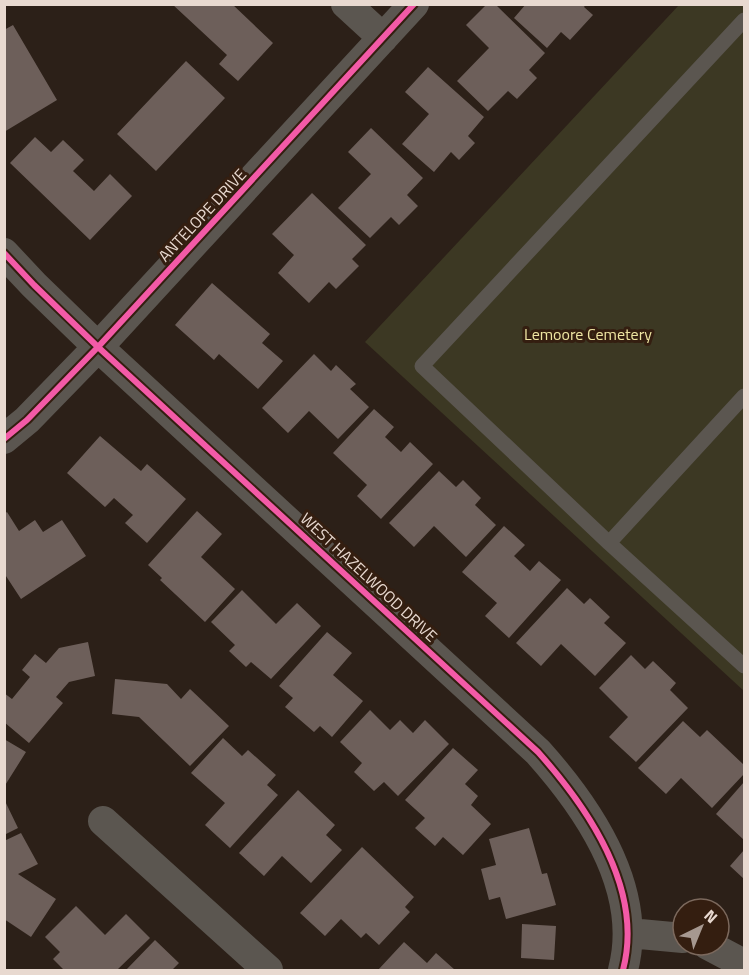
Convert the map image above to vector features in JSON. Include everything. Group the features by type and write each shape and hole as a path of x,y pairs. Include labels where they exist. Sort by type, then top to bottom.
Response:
{"street":[{"path":"346,4 383,38"},
{"name":"ANTELOPE DRIVE","path":"4,439 27,420 98,347 414,4"},
{"name":"WEST HAZELWOOD DRIVE","path":"4,253 98,347 538,752 566,783 588,816 605,848 618,880 628,913 629,933 623,970"},
{"path":"103,821 268,970"},
{"path":"629,933 671,937"}],"lane":[{"path":"744,20 422,366 609,543 744,666"},
{"path":"609,543 744,396"}],"green space":[{"name":"Lemoore Cemetery","path":"679,5 744,5 744,691 365,342"}],"building":[{"path":"172,4 232,4 273,43 238,81 219,64 227,55"},
{"path":"526,4 586,4 584,7 593,15 570,40 561,32 547,48 514,18"},
{"path":"486,5 496,5 545,53 529,70 537,78 517,99 508,91 488,111 457,81 489,48 466,25"},
{"path":"13,25 57,100 4,132 4,30"},
{"path":"186,61 225,98 156,171 117,134"},
{"path":"428,67 484,117 468,136 475,143 459,160 451,152 434,172 402,144 429,114 405,92"},
{"path":"371,128 423,178 407,195 418,206 399,225 391,217 370,238 338,208 371,174 348,152"},
{"path":"35,137 51,152 63,140 84,160 73,171 94,191 110,174 132,196 90,240 10,163"},
{"path":"312,193 366,245 352,259 359,266 336,289 329,282 309,303 278,273 294,255 272,234"},
{"path":"212,283 270,334 262,343 283,361 258,389 219,354 214,360 175,325"},
{"path":"314,354 331,371 336,365 356,384 350,389 369,407 338,439 309,411 288,433 262,408"},
{"path":"374,409 394,427 385,437 401,452 410,442 433,464 381,519 357,496 367,485 333,453"},
{"path":"100,436 141,471 147,464 186,499 147,543 125,523 133,515 114,498 105,507 67,473"},
{"path":"439,471 456,487 463,480 481,498 475,505 496,525 466,557 434,526 414,547 389,523"},
{"path":"197,511 222,534 201,557 235,589 205,622 160,580 162,578 148,565"},
{"path":"7,512 19,531 35,520 43,532 62,520 86,556 21,599 4,573 4,514"},
{"path":"504,526 525,545 514,556 530,571 539,561 561,580 509,638 485,616 497,603 462,572"},
{"path":"567,588 584,604 590,598 610,617 604,623 626,643 595,676 561,644 541,666 516,643"},
{"path":"242,590 276,624 297,603 321,626 271,679 251,662 246,667 229,651 235,645 211,622"},
{"path":"327,632 352,653 333,675 363,701 332,737 320,726 314,732 285,707 293,698 279,686"},
{"path":"88,642 95,676 69,682 56,697 63,703 29,743 4,722 4,693 12,699 30,677 22,670 35,654 46,663 59,648"},
{"path":"631,655 645,669 653,661 676,683 670,690 688,708 636,762 609,737 628,717 599,688"},
{"path":"115,679 167,684 181,699 190,689 229,726 190,766 139,717 112,714"},
{"path":"370,710 390,730 400,720 413,733 425,720 449,744 398,796 384,782 374,791 354,772 362,763 340,742"},
{"path":"683,721 700,737 707,730 744,765 744,774 712,808 681,778 666,794 638,768"},
{"path":"223,738 242,756 248,750 276,775 267,785 278,795 230,848 205,825 225,803 191,773"},
{"path":"4,739 26,752 4,787"},
{"path":"453,748 478,770 465,784 478,796 471,805 491,824 463,855 443,837 435,846 415,828 425,818 405,800"},
{"path":"744,782 744,840 716,814"},
{"path":"298,790 335,825 326,835 342,850 311,883 282,856 264,876 239,853"},
{"path":"4,799 18,828 4,835"},
{"path":"529,828 542,874 547,873 556,905 506,919 500,897 489,900 481,869 496,865 489,839"},
{"path":"21,833 38,864 18,874 56,899 31,937 4,919 4,841"},
{"path":"362,847 414,897 405,907 410,912 379,945 366,933 361,938 341,919 325,936 300,913"},
{"path":"744,850 744,879 730,866"},
{"path":"76,906 105,935 126,914 150,938 117,970 64,970 53,959 60,952 45,937"},
{"path":"522,924 556,926 554,960 521,958"},
{"path":"155,940 179,963 172,970 126,970"},
{"path":"404,942 427,963 436,953 455,970 378,970"}],"cycle path":[{"path":"4,439 27,420 98,347 414,4"},
{"path":"4,253 98,347 538,752 557,774 593,825 608,852 619,881 626,910 627,940 623,970"}]}
